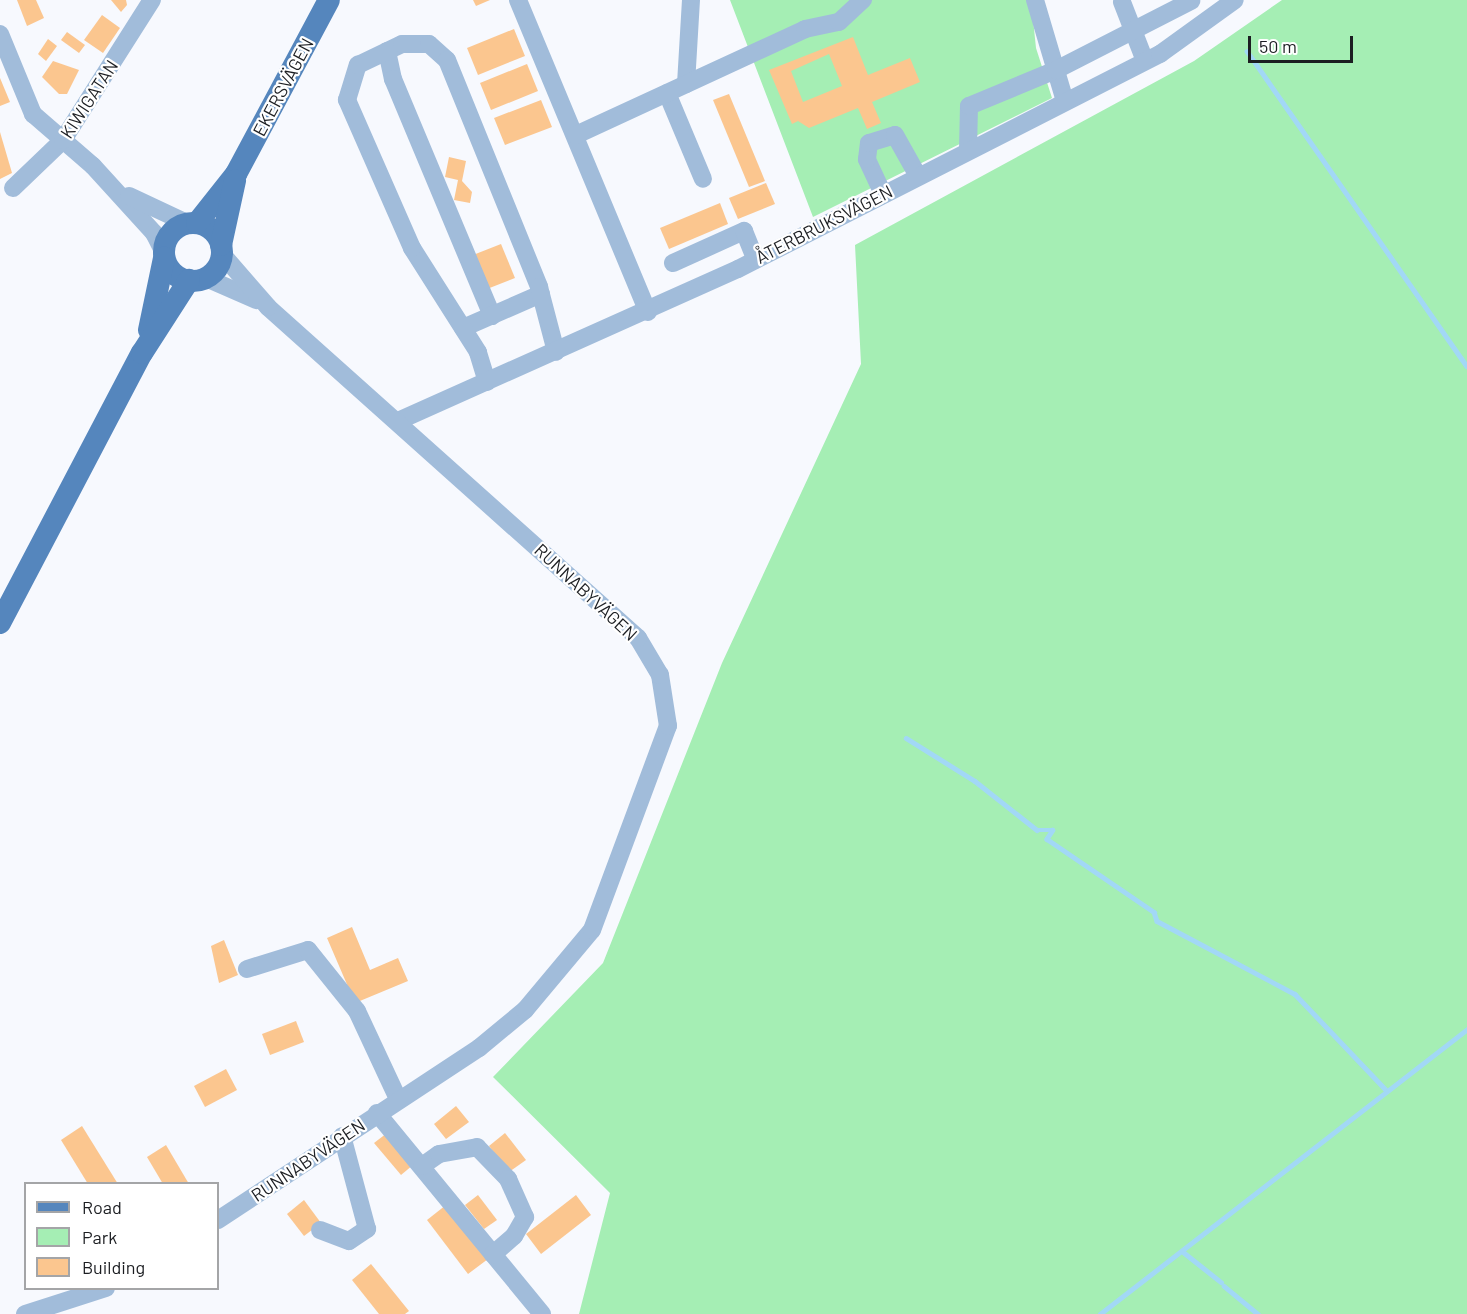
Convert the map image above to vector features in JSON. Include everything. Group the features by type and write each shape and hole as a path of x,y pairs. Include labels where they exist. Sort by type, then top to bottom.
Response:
{"main road":[{"name":"EKERSVÄGEN","path":"192,223 236,174 329,0"},
{"name":"EKERSVÄGEN","path":"221,249 236,174"},
{"path":"0,623 142,353 221,249 212,230 192,223 172,231 164,255 142,353"},
{"path":"164,255 174,274 197,279"}],"street":[{"name":"KIWIGATAN","path":"14,188 63,140 152,0"},
{"path":"518,0 648,312"},
{"path":"686,84 691,0"},
{"path":"576,135 805,29 838,22 863,0"},
{"path":"1035,0 1065,101"},
{"name":"ÅTERBRUKSVÄGEN","path":"398,421 648,312 756,260 1182,41 1235,0"},
{"path":"968,150 969,106 1056,70 1191,1"},
{"path":"1122,2 1145,61"},
{"path":"0,34 30,109 103,178 154,233 164,255"},
{"path":"487,382 463,328 412,248 347,100 358,65 387,51 422,42 447,60 541,294 556,352"},
{"path":"387,51 393,79 492,316"},
{"path":"667,93 704,179"},
{"path":"883,194 867,159 869,143 895,135 918,176"},
{"path":"103,178 145,207 192,223"},
{"path":"673,263 744,231 756,260"},
{"name":"RUNNABYVÄGEN","path":"219,1219 506,1027 577,951 606,903 668,726 660,675 638,638 268,307 221,249"},
{"name":"RUNNABYVÄGEN","path":"197,279 268,307"},
{"path":"463,328 541,294"},
{"path":"247,969 308,950 357,1011 398,1099"},
{"path":"377,1113 542,1314"},
{"path":"320,1230 349,1241 367,1229 342,1136"},
{"path":"422,1166 439,1154 477,1147 508,1179 525,1217 514,1236 494,1254"},
{"path":"25,1314 100,1290"}],"green space":[{"path":"730,0 1031,0 1036,48 1052,98 813,217"},
{"path":"1282,0 1467,0 1467,1314 579,1314 610,1193 493,1077 603,963 722,663 861,364 855,245 1194,61"}],"building":[{"path":"17,0 36,0 44,18 27,26"},
{"path":"111,0 126,0 127,5 121,12"},
{"path":"473,0 490,0 476,6"},
{"path":"102,15 120,28 103,53 84,40"},
{"path":"514,29 525,56 478,75 467,48"},
{"path":"67,32 85,45 79,53 61,40"},
{"path":"853,37 868,75 910,58 920,82 872,102 881,123 867,129 858,108 809,128 798,121 792,124 769,70","holes":["829,54 842,86 803,102 791,71"]},
{"path":"48,39 57,46 46,61 38,54"},
{"path":"53,61 79,70 67,94 59,94 42,77"},
{"path":"527,64 538,91 491,110 480,83"},
{"path":"0,78 10,102 0,106"},
{"path":"729,94 765,181 749,187 713,100"},
{"path":"541,100 552,127 505,145 494,118"},
{"path":"0,132 12,173 0,179"},
{"path":"449,157 466,161 462,181 472,192 470,203 454,200 458,180 445,177"},
{"path":"766,183 775,204 738,219 729,198"},
{"path":"720,203 728,224 669,249 660,228"},
{"path":"501,244 515,278 487,289 473,255"},
{"path":"352,927 370,970 398,958 408,981 355,1003 327,938"},
{"path":"224,940 238,975 219,983 211,946"},
{"path":"296,1021 304,1042 270,1055 262,1034"},
{"path":"226,1069 237,1090 205,1107 194,1086"},
{"path":"456,1106 469,1122 446,1139 434,1124"},
{"path":"82,1126 117,1182 87,1182 61,1140"},
{"path":"387,1133 413,1165 401,1175 374,1143"},
{"path":"505,1133 526,1160 509,1172 489,1146"},
{"path":"166,1145 188,1182 162,1182 147,1157"},
{"path":"478,1195 497,1220 484,1229 465,1205"},
{"path":"576,1195 591,1215 541,1254 526,1234"},
{"path":"304,1200 321,1223 304,1236 287,1214"},
{"path":"446,1205 488,1259 468,1274 427,1220"},
{"path":"371,1264 409,1311 405,1314 379,1314 352,1280"}],"waterway":[{"path":"1247,51 1467,366"},
{"path":"906,738 975,781 1037,830 1053,830 1047,839 1154,912 1157,921 1295,994 1385,1089"},
{"path":"1100,1314 1467,1029"},
{"path":"1182,1251 1221,1282"},
{"path":"1224,1286 1258,1314"}]}
